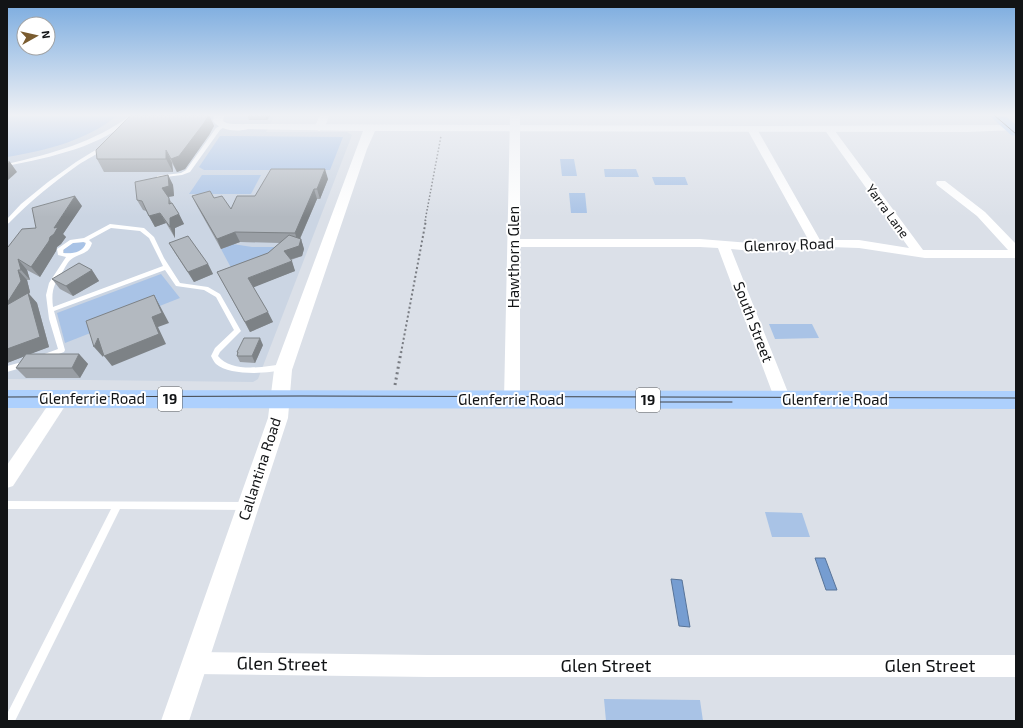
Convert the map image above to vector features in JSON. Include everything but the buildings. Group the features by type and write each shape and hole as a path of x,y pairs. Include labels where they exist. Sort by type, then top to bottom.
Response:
{"main road":[{"name":"Glenferrie Road","path":"7,399 1016,400"}],"street":[{"name":"Callantina Road","path":"175,721 278,418 280,399 279,384 284,367 360,149"},
{"name":"Hawthorn Glen","path":"512,400 514,149"},
{"path":"763,149 816,243"},
{"name":"Yarra Lane","path":"843,149 919,253"},
{"path":"941,183 981,214 1016,251"},
{"name":"Glenroy Road","path":"514,243 723,245 774,248 816,243 859,244 919,253 1016,254"},
{"name":"South Street","path":"723,245 783,400"},
{"path":"7,480 61,399"},
{"name":"Glen Street","path":"195,663 436,666 1016,666"}],"lane":[{"path":"7,165 69,149"},
{"path":"7,222 22,206 53,180 100,149"},
{"path":"159,177 179,175 188,171 204,149"},
{"path":"85,240 89,243 87,248 80,253 70,256 60,254 60,249 72,241 85,240 110,226 142,230 151,237 178,285 206,288 218,296 238,331 216,350 214,356 216,360 226,366 246,370 263,370 284,367"},
{"path":"7,369 62,350 51,310 50,288 59,271 70,256"},
{"path":"51,310 167,267"},
{"path":"7,505 249,506"},
{"path":"9,721 118,505"}],"path":[{"path":"392,399 438,149"}],"shaded area":[{"path":"7,149 347,149 258,379 253,382 7,379"},
{"path":"7,149 44,149 37,151 7,157"},
{"path":"211,149 338,149 330,170 204,170 199,167"},
{"path":"560,159 574,159 577,176 562,176"},
{"path":"604,169 636,169 639,177 605,177"},
{"path":"202,175 261,175 251,194 189,194"},
{"path":"652,177 685,177 688,185 655,185"},
{"path":"569,193 585,193 587,213 571,213"},
{"path":"83,242 86,244 85,248 75,253 64,253 64,249 72,243"},
{"path":"233,244 252,247 278,247 236,277 221,249"},
{"path":"161,274 180,298 65,343 57,313"},
{"path":"769,324 812,324 819,338 775,339"},
{"path":"765,512 802,513 810,537 772,537"},
{"path":"815,558 825,558 837,590 826,590"},
{"path":"671,579 682,580 690,627 679,626"},
{"path":"604,699 700,700 703,721 606,721"}],"tram line":[{"path":"7,397 301,396 1016,398"},
{"path":"660,402 732,402"}]}
